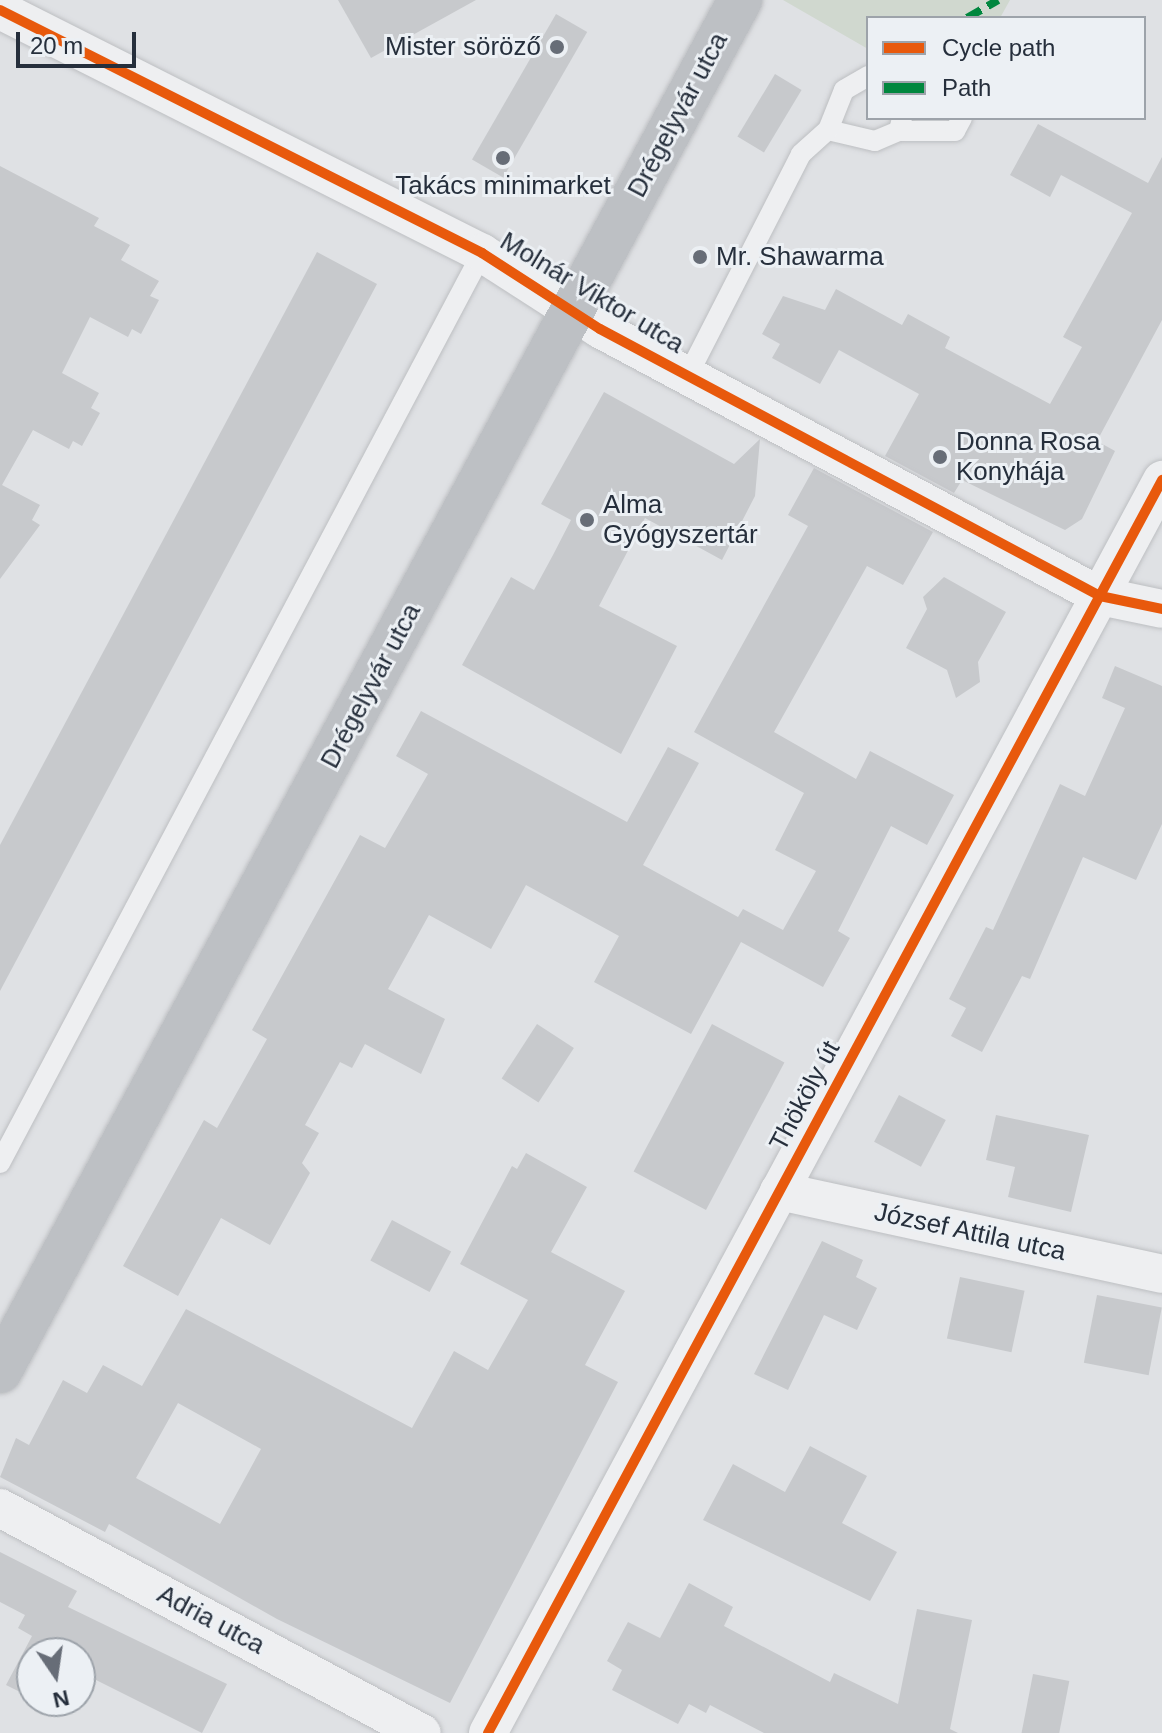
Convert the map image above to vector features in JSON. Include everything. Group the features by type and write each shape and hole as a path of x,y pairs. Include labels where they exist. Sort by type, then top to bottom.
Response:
{"main road":[{"name":"Drégelyvár utca","path":"0,1371 576,310 740,0"}],"street":[{"name":"Molnár Viktor utca","path":"0,10 482,253 688,375 1100,596 1162,609"},
{"name":"Thököly út","path":"488,1733 1162,480"},
{"name":"József Attila utca","path":"779,1191 1162,1274"},
{"name":"Adria utca","path":"0,1508 422,1733"}],"lane":[{"path":"688,375 801,154 828,130 844,90 866,77"},
{"path":"828,130 875,141 901,124 955,131 961,120"},
{"path":"0,1163 482,253"}],"shaded area":[{"path":"783,0 1010,0 1001,16 866,16 866,48"}],"building":[{"path":"338,0 476,0 371,58"},
{"path":"556,14 587,32 503,177 472,159"},
{"path":"775,74 802,90 764,153 737,137"},
{"path":"1038,124 1148,183 1162,157 1162,320 1097,441 1115,451 1082,519 1065,530 962,480 954,493 885,456 919,394 839,350 820,384 772,358 780,344 762,334 783,296 825,310 836,289 902,325 908,314 950,337 945,348 1050,404 1082,347 1063,337 1132,213 1061,175 1050,197 1010,175"},
{"path":"0,166 99,218 94,226 130,245 121,260 159,281 150,296 159,300 141,334 132,329 128,337 90,317 62,373 99,393 91,408 100,413 82,446 73,441 69,449 33,430 2,485 40,505 32,520 40,525 0,579"},
{"path":"317,252 377,284 0,991 0,845"},
{"path":"604,392 734,464 760,439 755,496 722,560 645,518 599,606 677,646 621,754 462,665 511,577 534,590 553,555 571,520 541,504"},
{"path":"814,468 933,532 903,585 867,566 774,732 856,779 870,751 954,795 927,845 891,826 838,931 850,938 823,987 741,942 691,1034 594,982 619,936 526,885 491,949 429,915 388,989 445,1019 421,1074 365,1044 352,1068 340,1062 305,1125 319,1133 302,1163 310,1173 270,1245 221,1218 178,1296 123,1266 204,1120 217,1128 267,1039 252,1030 360,835 385,848 428,774 396,756 421,711 627,822 668,747 699,763 643,865 738,917 743,909 783,930 816,871 775,850 804,793 694,732 808,526 788,515"},
{"path":"944,577 1006,612 978,662 980,682 956,698 947,670 906,648 927,609 923,597"},
{"path":"1115,666 1162,686 1162,824 1136,880 1083,857 1030,979 1022,976 982,1052 951,1036 966,1008 949,999 986,927 993,930 1060,784 1085,796 1125,708 1102,698"},
{"path":"537,1024 574,1048 538,1102 502,1079"},
{"path":"712,1024 784,1062 706,1210 634,1171"},
{"path":"899,1095 946,1120 921,1167 874,1142"},
{"path":"996,1115 1089,1135 1071,1212 1008,1197 1015,1167 986,1160"},
{"path":"526,1153 587,1187 551,1252 625,1291 585,1365 618,1382 450,1703 277,1619 109,1524 105,1532 0,1477 16,1438 29,1445 63,1380 87,1393 103,1365 142,1386 186,1309 412,1428 454,1351 488,1370 528,1300 460,1264 512,1166 517,1169","holes":["178,1403 261,1449 220,1524 136,1478"]},
{"path":"392,1220 451,1251 430,1292 370,1261"},
{"path":"822,1241 863,1260 856,1277 877,1288 857,1330 824,1315 788,1390 754,1374"},
{"path":"960,1277 1025,1291 1011,1352 947,1339"},
{"path":"1097,1295 1162,1308 1149,1375 1084,1363"},
{"path":"810,1446 867,1476 842,1523 897,1552 870,1601 703,1520 733,1464 785,1492"},
{"path":"0,1552 77,1591 68,1607 227,1684 202,1733 96,1680 96,1637 31,1637 18,1628 25,1615 0,1602"},
{"path":"689,1583 733,1607 724,1626 830,1682 834,1673 898,1704 917,1609 972,1620 950,1729 958,1733 764,1733 710,1705 706,1713 689,1704 678,1724 612,1690 622,1670 607,1661 628,1622 660,1638"},
{"path":"16,1666 16,1690 6,1685"},
{"path":"1033,1674 1069,1681 1059,1733 1022,1733"}],"marked path":[{"path":"970,16 998,0"}],"cycle path":[{"path":"0,10 482,253 600,329 1100,596 1162,609"},
{"path":"488,1733 1162,480"}],"place":[{"name":"Mister söröző","path":"557,47"},
{"name":"Takács minimarket","path":"503,158"},
{"name":"Mr. Shawarma","path":"700,257"},
{"name":"Donna Rosa Konyhája","path":"940,457"},
{"name":"Alma Gyógyszertár","path":"587,520"}]}
